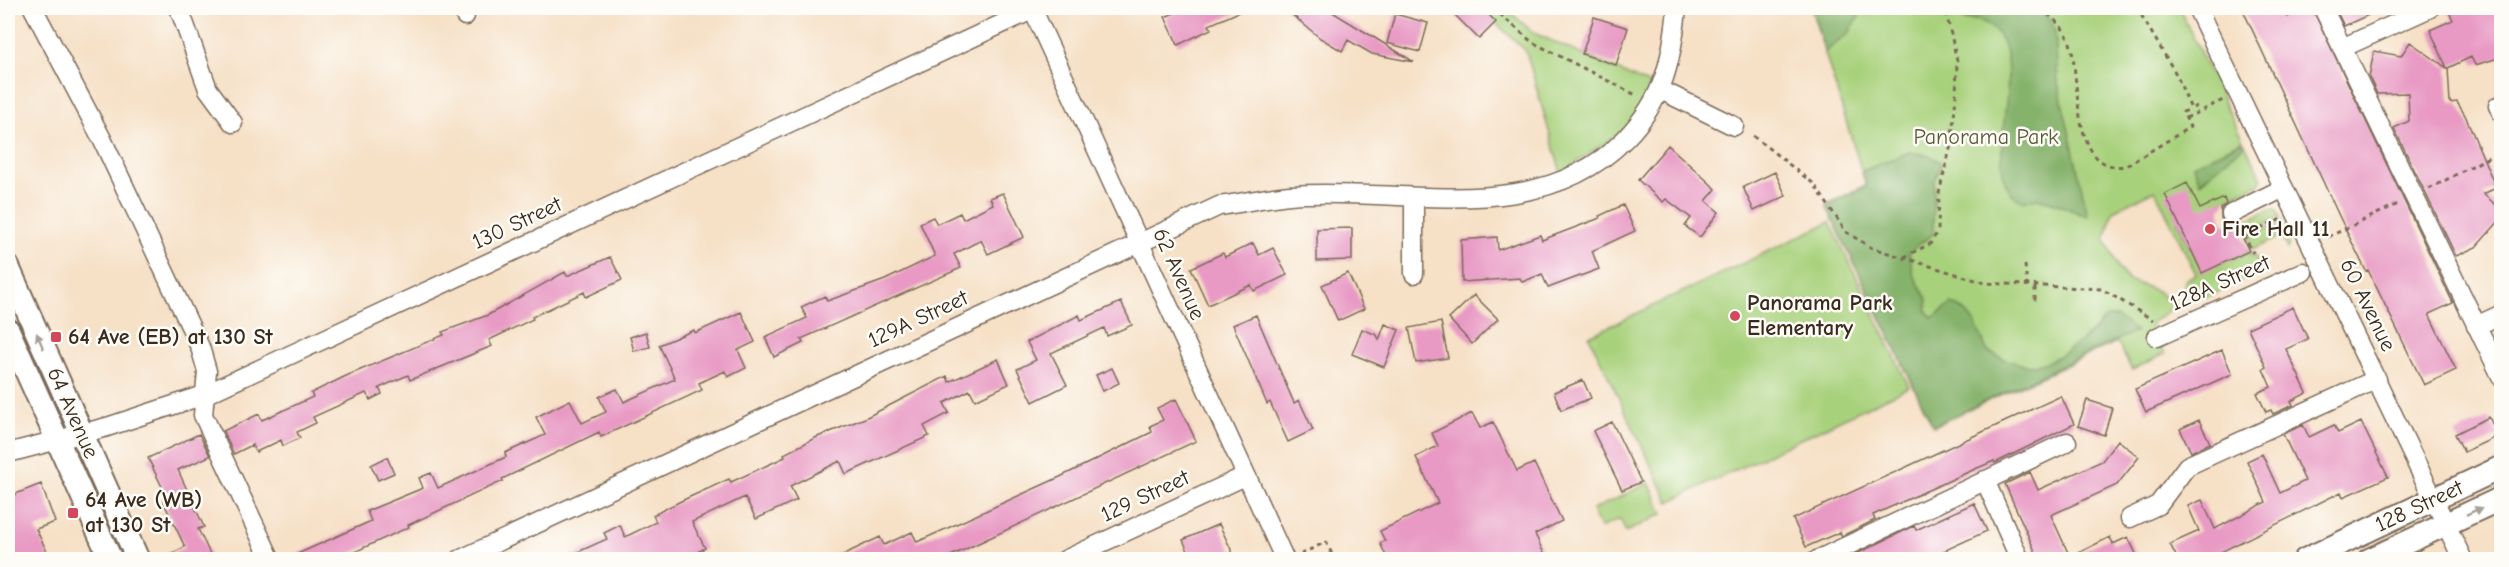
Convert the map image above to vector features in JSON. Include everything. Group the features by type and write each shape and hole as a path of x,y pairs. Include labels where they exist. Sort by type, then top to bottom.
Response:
{"main road":[{"name":"64 Avenue","path":"8,267 138,560"},
{"name":"64 Avenue","path":"8,330 111,560"},
{"name":"128 Street","path":"2305,560 2502,467"},
{"name":"128 Street","path":"2369,560 2502,498"}],"street":[{"path":"33,8 102,139 200,347 207,371 203,415 271,560"},
{"path":"179,8 208,90 233,123"},
{"name":"130 Street","path":"8,453 204,395 1034,8"},
{"name":"62 Avenue","path":"1034,8 1245,476 1291,558"},
{"name":"129A Street","path":"459,560 1219,206 1291,195 1498,196 1537,189 1568,177 1607,157 1633,130 1661,90 1673,55 1677,8"},
{"name":"60 Avenue","path":"2197,8 2463,560"},
{"path":"2323,8 2502,378"},
{"path":"2342,48 2430,8"},
{"path":"1661,90 1734,126"},
{"path":"2232,213 2284,188"},
{"path":"1414,197 1414,274"},
{"name":"128A Street","path":"2156,329 2303,272"},
{"path":"2476,326 2502,314"},
{"path":"2130,518 2158,505 2187,466 2377,379"},
{"path":"1817,560 2067,442"},
{"name":"129 Street","path":"1065,560 1245,476"},
{"path":"1985,480 2020,560"}],"path":[{"path":"1493,8 1532,42 1644,99"},
{"path":"1903,258 1930,244 1938,231 1939,192 1951,145 1956,97 1957,61 1945,8"},
{"path":"2042,8 2063,28 2070,40 2083,124 2089,150 2095,158 2116,168 2126,166 2190,127 2183,112 2198,105"},
{"path":"2137,8 2176,74 2191,109"},
{"path":"2186,118 2224,99"},
{"path":"1753,136 1814,184 1846,232 1872,248 1985,283 2102,290 2156,329"},
{"path":"2420,194 2502,150"},
{"path":"2328,237 2406,201"},
{"path":"2232,213 2253,253"},
{"path":"2243,237 2281,219"},
{"path":"2025,265 2027,287"},
{"path":"2035,287 2035,302"},
{"path":"1291,558 1326,542 1335,560"}],"green space":[{"path":"1480,8 1505,8 1534,33 1655,87 1630,126 1561,173 1526,51"},
{"name":"Panorama Park","path":"1811,8 2179,8 2243,141 2193,165 2200,182 2245,144 2262,179 2259,184 2177,221 2202,272 2249,251 2251,256 2254,254 2262,271 2207,297 2196,295 2189,298 2184,287 2185,280 2196,274 2155,190 2113,211 2105,240 2119,269 2128,280 2157,291 2174,305 2163,316 2150,323 2165,354 2132,370 2117,342 1933,426 1826,205 1866,185"},
{"path":"1811,8 1864,8 1848,34 1825,52"},
{"path":"1956,8 2035,8 2050,20 2055,32 2058,83 2088,216 2039,199 2022,201 2008,187 2002,166 2002,140 2008,83 2007,57 1999,35 1981,21 1963,20"},
{"path":"2243,141 2245,144 2200,182 2193,165"},
{"path":"1910,152 1930,156 1942,163 1934,183 1933,234 1909,252 1913,274 1928,300 1926,310 1932,318 1952,304 1959,307 1970,316 1987,351 2009,361 2026,365 2041,364 2062,354 2083,340 2106,317 2117,317 2136,331 1933,426 1826,205 1866,186 1862,171"},
{"path":"2270,209 2276,209 2280,217 2247,233 2243,232 2239,224"},
{"path":"2282,221 2288,233 2284,235 2289,245 2287,249 2281,236 2252,250 2248,237"},
{"path":"1830,222 1909,387 1669,502 1589,336"},
{"path":"1649,483 1663,514 1626,532 1620,519 1600,528 1592,510"}],"building":[{"path":"1186,8 1248,8 1209,25 1211,29 1178,45 1165,17"},
{"path":"1284,8 1326,8 1414,62 1372,54 1348,40 1342,51 1320,38"},
{"path":"1448,8 1482,8 1496,22 1479,39"},
{"path":"2242,8 2283,8 2287,17 2312,8 2453,303 2429,314 2456,370 2424,385 2341,220"},
{"path":"2335,8 2384,8 2344,26"},
{"path":"2447,8 2499,8 2502,23 2502,57 2475,65 2471,57 2448,68 2450,103 2457,102 2465,115 2496,188 2483,194 2502,210 2502,218 2476,247 2456,256 2394,128 2409,121 2408,93 2377,94 2369,77 2374,51 2401,56 2410,42 2447,68 2430,30 2453,20"},
{"path":"1395,14 1428,23 1420,52 1387,43"},
{"path":"1594,17 1628,28 1616,65 1582,54"},
{"path":"1668,145 1716,189 1706,201 1719,212 1700,237 1685,226 1691,218 1666,199 1663,202 1638,180"},
{"path":"1775,172 1786,196 1754,211 1743,187"},
{"name":"Fire Hall 11","path":"2187,183 2200,209 2224,198 2226,204 2221,208 2221,218 2225,224 2236,224 2249,251 2202,273 2165,194"},
{"path":"1003,193 1024,237 988,254 981,240 954,254 961,268 801,339 803,343 774,357 765,337 807,318 801,307 825,296 827,301 885,280 935,256 920,223 933,217 937,224 960,213 963,219 993,204 990,198"},
{"path":"1623,205 1635,231 1592,251 1599,269 1548,288 1542,274 1522,282 1520,278 1462,282 1461,240 1497,237 1498,250 1540,235 1542,240 1600,218 1599,216"},
{"path":"1352,228 1352,260 1317,261 1317,229"},
{"path":"1253,243 1259,255 1273,248 1287,275 1254,291 1251,285 1208,305 1191,268 1223,253 1225,257"},
{"path":"610,257 622,280 586,297 584,292 532,317 533,319 489,340 492,346 410,380 408,375 379,388 382,394 370,400 366,393 313,417 316,423 297,432 300,438 283,446 281,440 256,452 252,445 234,454 223,431 259,414 262,420 313,397 311,393 346,376 444,335 442,332 488,315 565,272 567,276"},
{"path":"1348,273 1364,309 1338,321 1322,285"},
{"path":"1474,295 1498,319 1472,344 1449,319"},
{"path":"1121,302 1132,325 1107,336 1104,328 1051,353 1067,385 1033,402 1017,369 1036,360 1027,342 1079,315 1081,320"},
{"path":"2293,307 2308,339 2286,349 2307,393 2291,401 2293,405 2273,414 2271,410 2266,412 2257,393 2271,387 2263,369 2266,367 2248,328"},
{"path":"741,312 755,342 738,350 746,368 728,377 725,371 699,383 702,390 601,437 599,432 502,479 503,481 408,525 409,527 337,560 284,560 371,521 367,511 423,488 419,478 431,473 438,488 506,457 505,453 545,435 536,417 570,400 582,423 606,412 599,397 617,389 624,402 675,379 659,345 694,330 695,333"},
{"path":"1256,315 1294,403 1299,400 1313,430 1288,442 1270,402 1267,404 1233,325"},
{"path":"1441,322 1448,358 1416,363 1409,328"},
{"path":"1385,324 1399,330 1384,367 1352,354 1362,329 1377,335 1379,340"},
{"path":"646,332 650,347 634,351 630,337"},
{"path":"2222,350 2232,374 2146,412 2135,389"},
{"path":"998,359 1009,384 975,400 970,390 944,403 949,413 924,426 929,436 846,474 840,461 790,486 797,500 756,519 745,497 692,522 705,548 682,560 560,560 607,539 604,533 620,525 625,537 656,522 653,515 681,501 729,479 731,482 785,457 784,454 815,438 865,418 947,376 949,382"},
{"path":"1112,368 1119,383 1103,391 1096,375"},
{"path":"1583,380 1591,398 1561,410 1554,392"},
{"path":"2061,396 2074,424 1995,463 1994,461 1975,469 1873,515 1875,520 1842,536 1840,532 1806,547 1793,519"},
{"path":"1176,399 1196,441 985,540 942,560 832,560 880,537 884,545 912,532 917,542 1060,477 1152,432 1150,426 1163,420 1157,408"},
{"path":"2087,400 2112,408 2104,435 2078,426"},
{"path":"1472,413 1480,428 1493,422 1517,471 1534,463 1562,521 1535,534 1547,560 1388,560 1380,543 1385,541 1380,531 1438,503 1416,457 1438,446 1432,433"},
{"path":"2489,417 2498,436 2464,452 2455,434"},
{"path":"2199,420 2210,443 2191,452 2180,429"},
{"path":"1612,422 1641,482 1622,490 1593,431"},
{"path":"2361,422 2388,477 2343,497 2341,492 2205,560 2178,560 2170,544 2199,531 2188,506 2202,500 2215,529 2266,502 2247,461 2262,454 2280,493 2305,481 2283,434 2303,425 2309,437 2334,425 2338,433"},
{"path":"199,434 210,456 178,470 204,527 198,529 213,560 158,560 185,547 163,501 168,499 148,458"},
{"path":"2118,440 2139,457 2117,485 2051,515 2070,557 2110,537 2113,544 2128,537 2139,560 2039,560 2005,484 2030,472 2038,490 2102,461"},
{"path":"387,457 394,473 378,480 371,465"},
{"path":"41,484 55,522 36,529 51,560 8,560 8,497"},
{"path":"1974,503 1987,531 1933,556 1932,553 1918,560 1853,560 1852,556 1914,526 1916,530"},
{"path":"1219,524 1236,560 1192,560 1183,540"}],"place":[{"name":"Fire Hall 11","path":"2210,229"},
{"name":"Panorama Park Elementary","path":"1735,316"},
{"name":"64 Ave (EB) at 130 St","path":"56,337"},
{"name":"64 Ave (WB) at 130 St","path":"73,513"}]}
